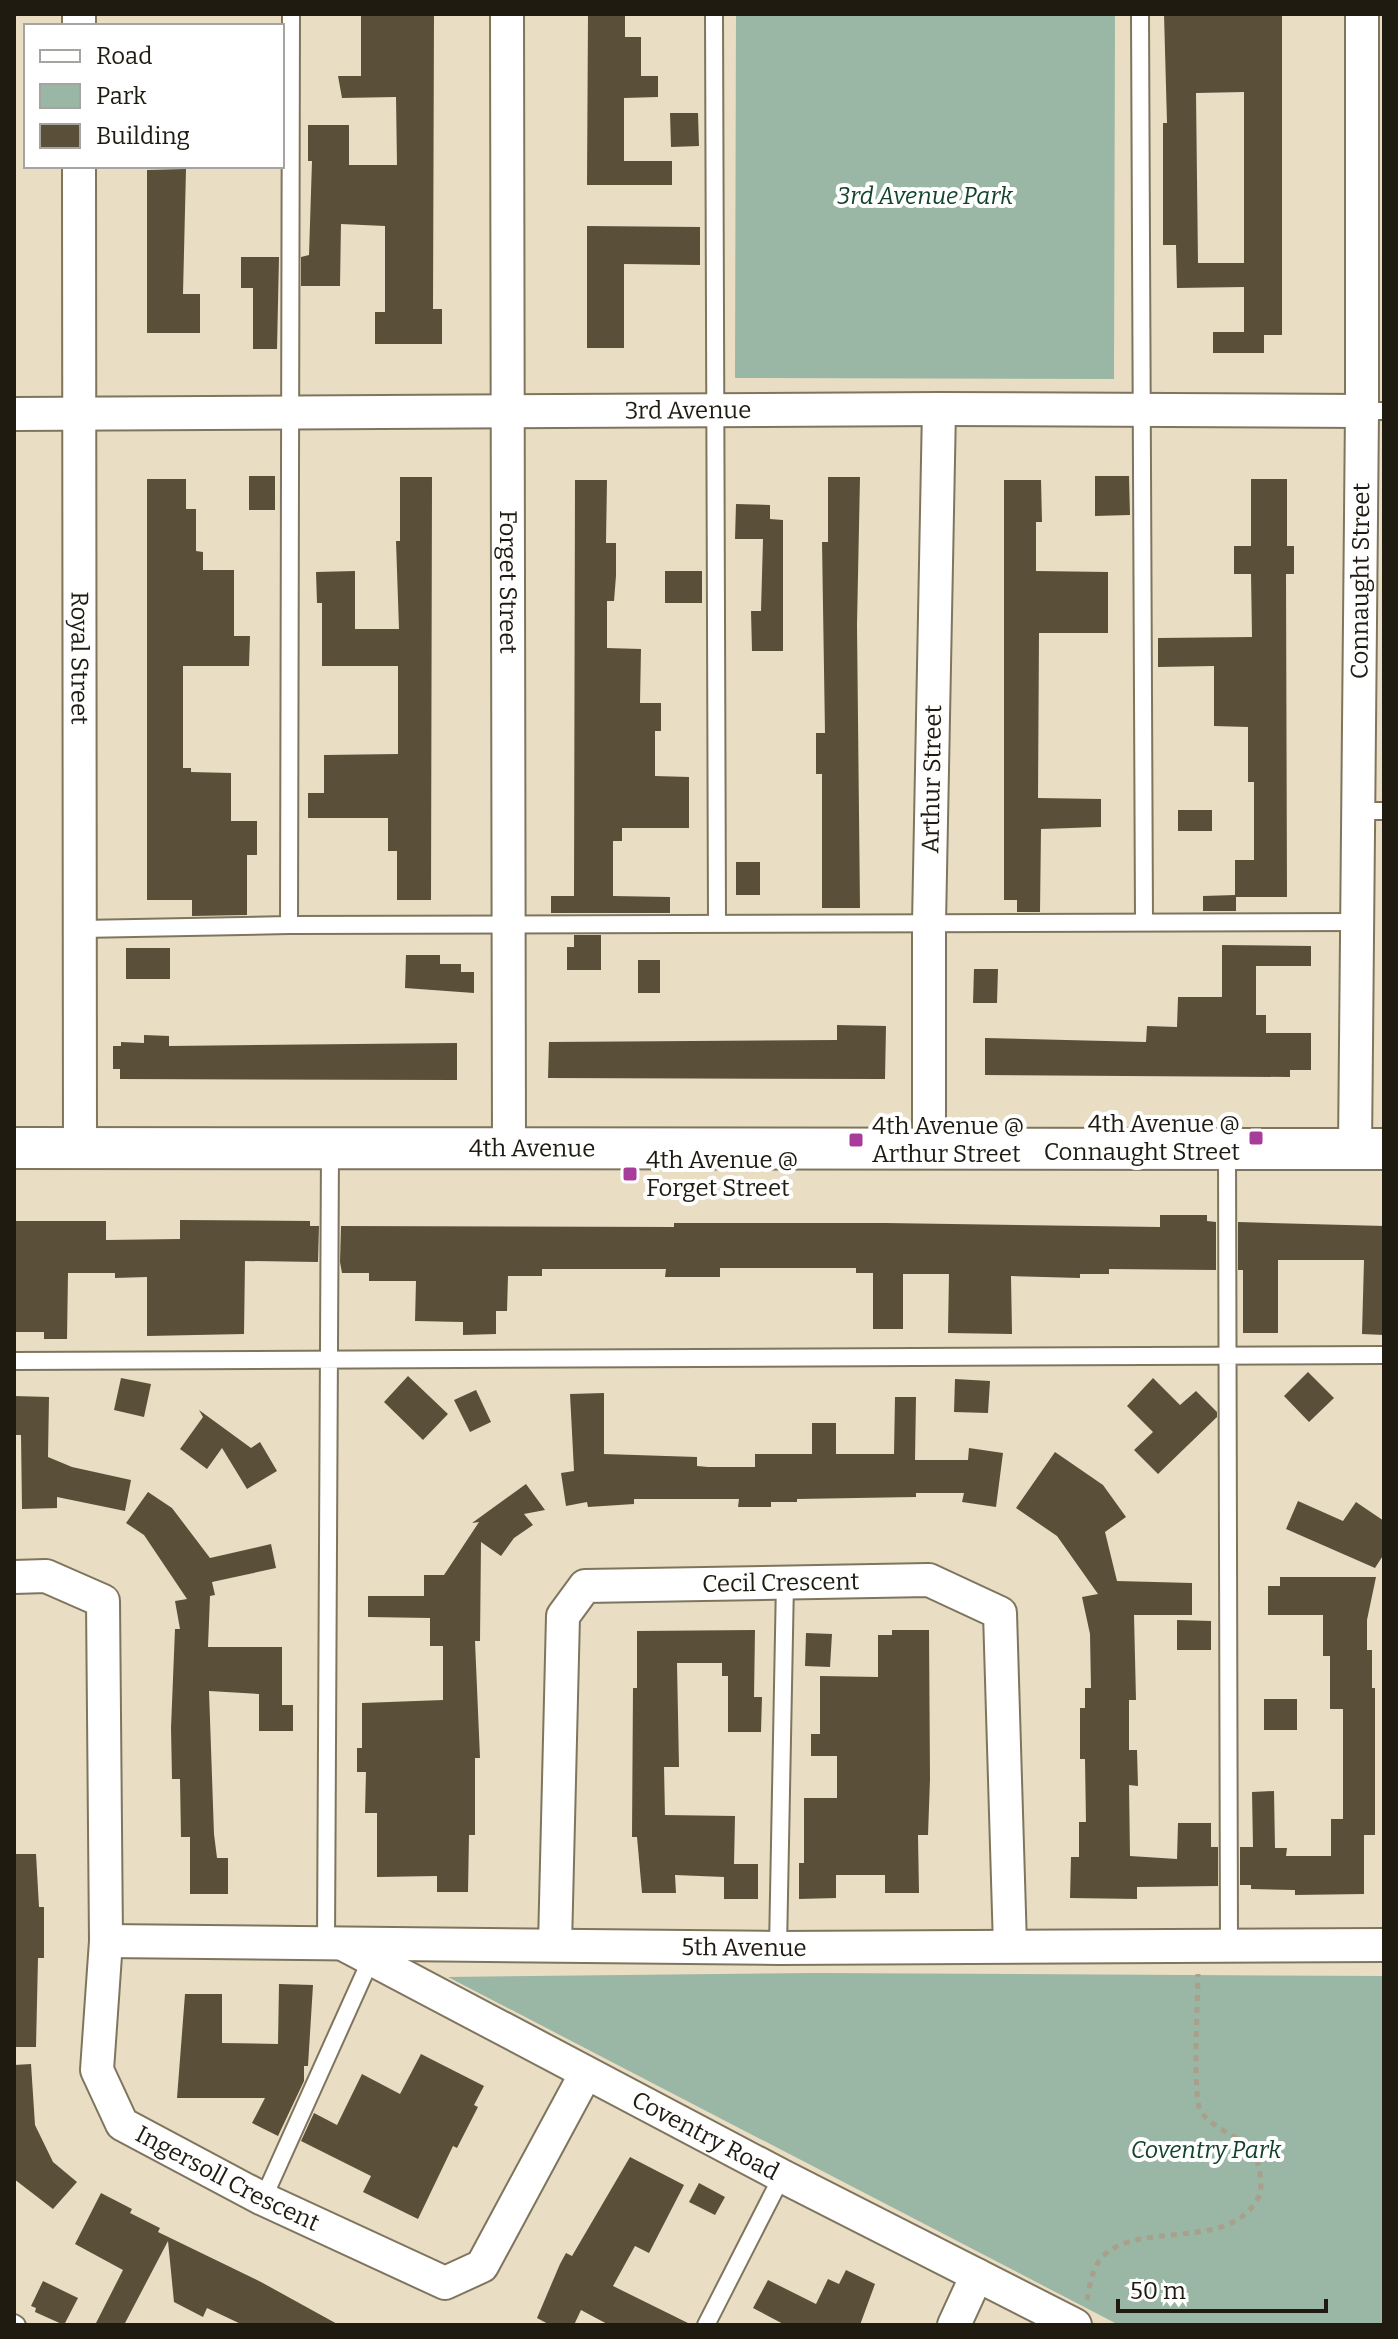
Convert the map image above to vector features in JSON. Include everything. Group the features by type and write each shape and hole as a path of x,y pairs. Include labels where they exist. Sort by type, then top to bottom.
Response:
{"street":[{"name":"Forget Street","path":"507,14 509,1150"},
{"name":"Connaught Street","path":"1362,14 1373,411 1371,811 1357,922 1369,1149"},
{"name":"Royal Street","path":"79,168 80,1149"},
{"name":"3rd Avenue","path":"14,414 715,413 939,409 1373,411"},
{"name":"Arthur Street","path":"929,1151 929,924 939,409"},
{"name":"4th Avenue","path":"14,1148 1369,1149"},
{"name":"Ingersoll Crescent","path":"14,1577 46,1576 103,1601 106,1941 97,2070 122,2124 263,2199 445,2283 482,2266 586,2073"},
{"name":"Cecil Crescent","path":"555,1945 563,1616 585,1586 929,1580 1000,1613 1010,1946"},
{"name":"5th Avenue","path":"106,1941 778,1948 1384,1945"},
{"name":"Coventry Road","path":"332,1942 371,1959 782,2176 1068,2321"},
{"path":"954,2325 977,2275"}],"lane":[{"path":"289,925 291,14"},
{"path":"714,14 717,923"},
{"path":"1140,14 1144,921"},
{"path":"81,929 509,922 1357,922"},
{"path":"330,1149 332,1942"},
{"path":"1227,1149 1229,1946"},
{"path":"14,1361 1384,1355"},
{"path":"778,1948 785,1582"},
{"path":"263,2199 371,1959"},
{"path":"706,2325 782,2176"}],"path":[{"path":"1068,2321 1086,2301 1094,2268 1104,2254 1156,2237 1213,2230 1232,2223 1249,2211 1260,2195 1259,2161 1252,2148 1211,2121 1195,2101 1198,1973 1191,1946"}],"green space":[{"name":"3rd Avenue Park","path":"736,14 1115,14 1114,379 735,378"},
{"name":"Coventry Park","path":"816,1973 1384,1976 1384,2325 1119,2325 448,1977"}],"building":[{"path":"361,14 434,14 433,309 442,309 442,344 375,344 375,312 385,312 385,226 341,224 340,286 301,286 301,257 309,255 312,161 308,161 308,125 349,125 349,165 397,165 396,97 342,98 338,76 361,76"},
{"path":"588,14 625,14 625,37 641,37 641,76 658,76 658,97 624,98 624,161 672,161 672,185 587,185"},
{"path":"1164,14 1282,14 1282,335 1264,335 1264,353 1213,353 1213,332 1244,332 1244,287 1177,288 1176,245 1163,245 1163,123 1167,123","holes":["1244,92 1244,263 1198,263 1196,93"]},
{"path":"670,113 698,113 699,146 671,147"},
{"path":"186,169 183,294 200,294 200,333 147,333 147,170"},
{"path":"587,226 700,227 700,265 624,264 624,348 587,348"},
{"path":"241,257 279,257 277,349 253,349 253,288 241,288"},
{"path":"249,476 275,476 275,510 249,510"},
{"path":"1095,476 1129,476 1130,515 1095,516"},
{"path":"400,477 432,477 431,900 397,900 397,851 388,851 388,818 308,818 308,793 324,793 324,755 398,754 398,666 322,666 322,603 317,603 316,572 355,571 355,629 399,629 396,541 400,541"},
{"path":"828,477 860,477 857,625 860,908 822,908 822,774 816,774 816,733 825,733 822,542 828,542"},
{"path":"147,479 186,479 186,509 196,509 196,551 203,552 203,570 234,570 234,636 250,636 249,666 183,666 183,768 191,768 191,772 231,773 231,821 257,821 257,855 247,855 247,915 192,916 192,900 147,900"},
{"path":"1251,479 1287,479 1287,546 1294,546 1294,574 1286,574 1287,897 1236,897 1236,911 1203,911 1203,896 1235,895 1235,860 1254,860 1254,782 1248,782 1248,727 1214,726 1214,666 1158,667 1158,638 1252,637 1251,574 1234,574 1234,546 1251,546"},
{"path":"575,480 607,480 606,543 616,543 616,576 614,601 607,601 607,648 641,649 640,703 661,703 661,731 655,731 655,776 689,777 689,828 622,828 622,841 613,841 613,896 670,897 670,913 551,913 551,896 574,896"},
{"path":"1004,480 1041,480 1042,522 1036,522 1036,571 1108,572 1108,633 1039,633 1038,798 1101,799 1101,827 1041,829 1040,912 1017,912 1017,900 1004,900"},
{"path":"736,504 770,505 770,519 783,520 783,651 752,651 751,611 761,611 763,539 735,539"},
{"path":"665,571 702,571 702,603 665,603"},
{"path":"1178,810 1212,810 1212,831 1178,831"},
{"path":"736,862 760,862 760,895 736,895"},
{"path":"574,935 601,935 601,970 567,970 567,947 574,947"},
{"path":"1222,945 1311,946 1311,966 1256,966 1256,1015 1266,1015 1266,1033 1311,1033 1311,1070 1290,1070 1290,1077 985,1075 985,1038 1146,1042 1147,1026 1177,1027 1178,997 1222,997"},
{"path":"126,948 170,948 170,979 126,979"},
{"path":"406,955 440,955 440,964 461,964 461,972 474,972 474,993 405,988"},
{"path":"638,960 660,960 660,993 638,993"},
{"path":"974,969 998,969 997,1003 973,1003"},
{"path":"837,1025 886,1026 885,1079 548,1078 549,1042 837,1040"},
{"path":"144,1035 169,1036 169,1046 457,1043 457,1080 120,1079 120,1069 113,1069 113,1046 121,1046 121,1042 144,1043"},
{"path":"1160,1215 1207,1215 1207,1221 1216,1222 1216,1270 1109,1269 1109,1274 1080,1274 1080,1278 1011,1276 1012,1334 948,1333 949,1274 903,1274 903,1329 873,1329 873,1273 856,1273 856,1268 720,1268 720,1277 665,1277 666,1269 542,1269 542,1276 508,1276 507,1311 496,1311 496,1334 463,1335 463,1322 415,1321 416,1281 369,1281 369,1273 342,1273 340,1262 341,1226 674,1227 674,1223 885,1223 1160,1227"},
{"path":"180,1220 310,1221 310,1226 319,1226 318,1262 245,1261 244,1334 147,1336 147,1277 115,1278 115,1273 68,1273 67,1339 44,1339 44,1332 14,1332 14,1221 106,1221 106,1240 180,1239"},
{"path":"1238,1222 1384,1226 1384,1335 1362,1334 1364,1260 1278,1260 1278,1333 1243,1333 1243,1270 1238,1270"},
{"path":"1308,1372 1334,1398 1309,1422 1284,1396"},
{"path":"408,1376 448,1414 423,1440 384,1402"},
{"path":"121,1378 151,1384 144,1417 114,1410"},
{"path":"1153,1378 1180,1405 1196,1391 1217,1412 1217,1417 1158,1474 1134,1450 1153,1432 1127,1406"},
{"path":"955,1379 990,1381 988,1413 954,1412"},
{"path":"476,1390 491,1422 470,1432 454,1400"},
{"path":"604,1393 604,1454 697,1457 697,1466 708,1467 755,1467 755,1454 812,1454 812,1423 836,1423 836,1454 894,1454 895,1397 916,1397 915,1460 968,1460 969,1448 1003,1453 996,1507 962,1502 964,1493 797,1499 797,1502 771,1502 771,1507 738,1507 739,1499 634,1499 634,1504 588,1507 587,1502 566,1506 561,1473 574,1471 570,1394"},
{"path":"14,1396 49,1397 48,1457 72,1467 131,1480 125,1511 57,1497 57,1508 22,1509 21,1435 14,1435"},
{"path":"199,1410 251,1448 260,1442 277,1471 247,1489 222,1448 207,1469 180,1449 203,1417"},
{"path":"1055,1452 1103,1485 1126,1517 1105,1532 1117,1581 1192,1583 1192,1615 1134,1615 1136,1700 1129,1700 1129,1750 1137,1750 1138,1786 1129,1785 1130,1856 1177,1859 1178,1823 1211,1823 1211,1847 1218,1847 1218,1886 1137,1887 1137,1899 1070,1898 1071,1857 1079,1857 1079,1822 1086,1822 1085,1759 1080,1759 1080,1708 1085,1708 1085,1688 1091,1688 1090,1634 1082,1597 1098,1594 1057,1536 1016,1508"},
{"path":"526,1484 545,1510 524,1514 533,1525 514,1538 501,1556 481,1542 480,1641 475,1641 480,1758 475,1758 475,1835 469,1835 468,1892 437,1892 437,1876 377,1877 377,1813 365,1813 366,1772 357,1772 357,1748 362,1748 362,1703 443,1700 443,1646 430,1646 430,1618 368,1617 368,1596 424,1596 424,1575 444,1575 479,1522 472,1523"},
{"path":"148,1492 172,1508 210,1558 271,1544 276,1568 212,1582 215,1595 210,1596 208,1647 282,1647 282,1705 293,1705 293,1731 259,1731 259,1694 209,1691 214,1834 217,1858 228,1858 228,1894 190,1894 190,1837 181,1837 180,1779 172,1779 171,1728 175,1629 180,1629 175,1601 187,1599 144,1535 126,1523"},
{"path":"1298,1501 1343,1521 1356,1502 1384,1521 1384,1554 1375,1568 1286,1529"},
{"path":"1280,1577 1376,1577 1367,1620 1367,1650 1372,1650 1372,1688 1375,1688 1375,1835 1364,1835 1364,1894 1295,1895 1295,1890 1251,1889 1251,1885 1240,1885 1240,1847 1253,1847 1252,1792 1274,1791 1275,1848 1287,1848 1286,1856 1331,1856 1331,1819 1343,1819 1343,1709 1330,1709 1330,1656 1323,1656 1323,1615 1268,1615 1268,1586 1280,1586"},
{"path":"1177,1620 1211,1621 1211,1650 1177,1650"},
{"path":"755,1630 754,1697 762,1697 761,1732 728,1732 728,1676 722,1676 722,1663 677,1663 679,1767 664,1767 665,1815 735,1816 734,1864 758,1864 758,1899 724,1899 724,1877 675,1875 676,1893 642,1893 637,1837 632,1837 633,1688 637,1688 637,1631"},
{"path":"892,1630 929,1630 928,1835 918,1835 919,1893 885,1893 885,1875 836,1875 836,1898 799,1899 799,1863 804,1863 804,1798 837,1798 837,1756 811,1756 811,1734 820,1734 820,1676 878,1677 878,1635 892,1635"},
{"path":"806,1633 832,1634 830,1667 805,1666"},
{"path":"1264,1699 1297,1699 1297,1730 1264,1730"},
{"path":"14,1854 36,1854 39,1907 44,1907 44,1958 38,1958 36,2047 14,2047"},
{"path":"279,1984 313,1985 308,2066 304,2066 304,2081 278,2136 252,2123 265,2098 177,2098 185,1994 222,1994 222,2043 278,2044"},
{"path":"421,2054 484,2086 474,2105 478,2107 457,2148 453,2146 418,2219 363,2192 371,2176 301,2141 314,2113 337,2125 362,2074 400,2094"},
{"path":"31,2064 35,2125 53,2162 77,2182 53,2209 14,2179 14,2065"},
{"path":"630,2157 684,2185 649,2253 635,2246 613,2286 692,2325 609,2325 581,2310 574,2325 550,2325 537,2318 560,2264 566,2253 572,2256"},
{"path":"699,2183 725,2197 715,2215 689,2202"},
{"path":"101,2193 132,2209 130,2213 160,2228 158,2232 261,2282 339,2325 243,2325 207,2308 203,2317 174,2302 168,2241 124,2325 95,2325 123,2270 75,2244"},
{"path":"846,2270 875,2284 860,2325 785,2325 753,2308 768,2280 816,2304 828,2279 839,2284"},
{"path":"43,2281 78,2298 64,2325 35,2312 36,2308 31,2306"}],"place":[{"name":"4th Avenue @ Connaught Street","path":"1256,1138"},
{"name":"4th Avenue @ Arthur Street","path":"856,1140"},
{"name":"4th Avenue @ Forget Street","path":"630,1174"}]}
